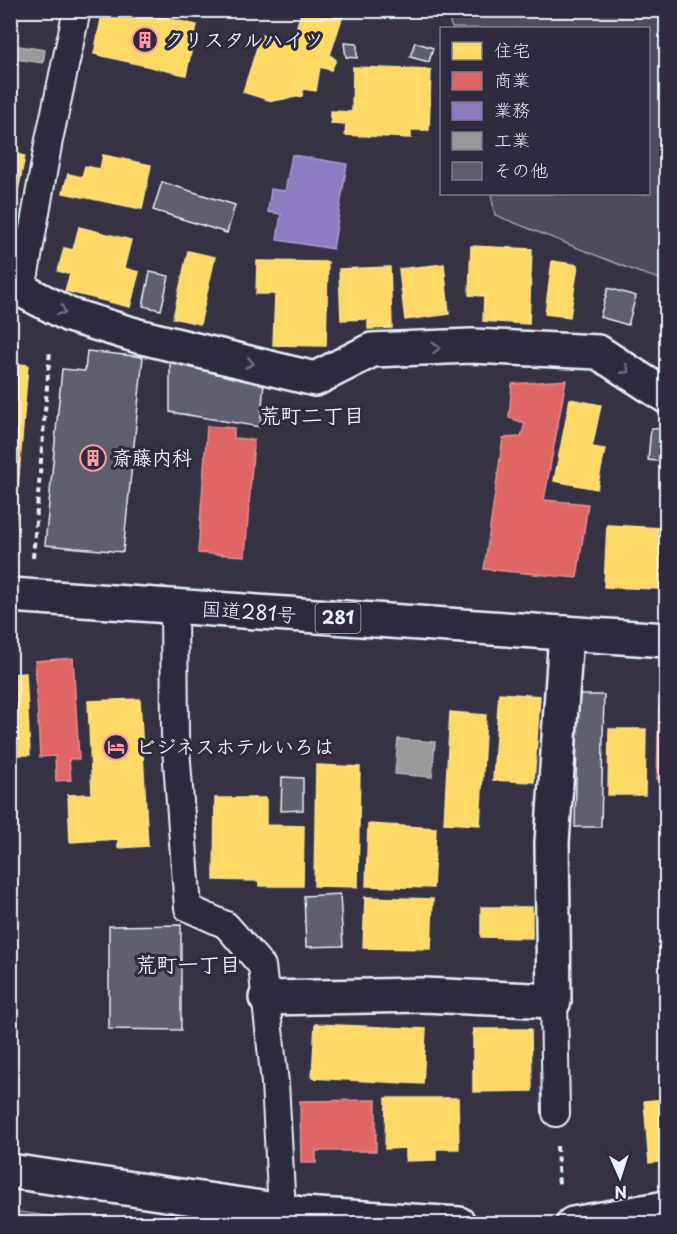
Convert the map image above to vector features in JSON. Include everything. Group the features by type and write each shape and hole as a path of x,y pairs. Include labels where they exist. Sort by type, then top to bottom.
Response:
{"main road":[{"path":"16,287 69,315 138,336 315,379 372,350 472,346 598,352 666,396"},
{"name":"国道281号","path":"21,596 666,640"},
{"path":"266,998 423,995 554,1001 552,843 566,633"},
{"path":"10,1171 302,1214 459,1224"},
{"path":"573,1224 666,1208"}],"lane":[{"path":"16,287 77,10"},
{"path":"174,606 175,735 188,908 226,925 262,966 275,1083 282,1211"},
{"path":"554,1001 556,1113"}],"path":[{"path":"21,596 35,523 54,307"},
{"path":"556,1113 559,1190"}],"shaded area":[{"path":"446,11 666,11 666,281 495,215 491,195 650,195 650,27 452,27"},
{"path":"11,1211 100,1223 11,1223"}],"building: 住宅":[{"path":"10,10 17,10 14,38 10,37"},
{"name":"クリスタルハイツ","path":"103,10 130,10 197,25 186,75 94,54"},
{"path":"302,10 344,12 330,55 336,60 331,70 320,67 316,91 303,89 302,96 272,101 243,92 261,35 291,45"},
{"path":"353,67 431,70 429,130 411,130 411,138 345,135 346,124 331,123 331,111 352,112"},
{"path":"10,153 25,156 10,230"},
{"path":"103,155 151,165 142,209 63,193 68,174 82,177 85,166 100,169"},
{"path":"79,227 131,240 124,268 139,272 130,307 65,291 70,274 58,271 64,248 73,250"},
{"path":"471,246 532,249 529,324 483,321 484,296 469,295"},
{"path":"188,251 215,257 200,324 173,318"},
{"path":"257,261 328,262 326,346 273,345 275,294 256,294"},
{"path":"552,261 578,265 570,317 545,314"},
{"path":"444,264 449,314 405,320 399,269"},
{"path":"390,267 392,328 368,329 368,319 341,320 339,269"},
{"path":"10,363 28,365 15,524 10,524"},
{"path":"570,399 601,405 592,447 605,449 597,489 554,481"},
{"path":"607,525 661,528 660,589 604,587"},
{"path":"26,673 30,755 10,755 10,674"},
{"path":"499,693 540,696 534,782 493,780"},
{"name":"ビジネスホテルいろは","path":"140,699 148,846 118,848 118,839 70,842 68,795 92,794 88,701"},
{"path":"450,712 486,715 480,825 444,823"},
{"path":"609,729 646,729 645,795 608,795"},
{"path":"316,765 360,767 358,887 314,886"},
{"path":"215,798 266,798 266,825 304,826 303,886 259,886 259,881 214,880"},
{"path":"368,824 436,828 433,888 366,886"},
{"path":"365,897 433,899 431,949 363,948"},
{"path":"481,907 532,907 532,938 481,937"},
{"path":"315,1024 426,1029 423,1084 312,1078"},
{"path":"473,1029 531,1029 532,1091 473,1092"},
{"path":"386,1098 458,1098 459,1149 436,1149 436,1160 406,1161 406,1148 385,1149"},
{"path":"666,1099 666,1161 649,1163 644,1101"}],"building: 商業":[{"path":"566,380 544,500 588,504 577,578 484,569 503,438 521,437 525,423 509,418 512,384"},
{"path":"207,426 234,428 234,438 254,440 245,556 198,553"},
{"path":"73,658 79,759 69,759 71,780 56,781 55,756 40,757 35,661"},
{"path":"659,707 666,707 666,780 657,779"},
{"path":"376,1100 376,1151 316,1151 316,1163 301,1163 300,1101"}],"building: 業務":[{"path":"292,155 347,164 333,249 277,240 281,214 268,212 271,189 285,191"}],"building: 工業":[{"path":"12,45 45,50 43,63 10,58"},
{"path":"398,739 435,742 432,777 395,774"}],"building: その他":[{"path":"415,42 433,48 429,62 410,57"},
{"path":"344,43 357,44 357,58 346,57"},
{"path":"162,182 235,205 227,233 153,210"},
{"path":"150,272 169,276 161,310 143,306"},
{"path":"608,288 636,296 628,325 600,317"},
{"name":"斎藤内科","path":"87,351 143,357 123,552 45,545 62,369 85,371"},
{"path":"170,360 264,383 260,427 170,412"},
{"path":"651,428 666,430 666,462 648,460"},
{"path":"578,695 604,695 601,827 575,827"},
{"path":"282,777 303,778 303,810 281,811"},
{"path":"340,894 343,946 306,947 304,896"},
{"path":"181,925 181,1030 109,1029 109,926"}],"place":[{"name":"クリスタルハイツ","path":"145,40"},
{"name":"斎藤内科","path":"93,458"},
{"name":"ビジネスホテルいろは","path":"116,747"}],"district":[{"name":"荒町二丁目","path":"312,416"},
{"name":"荒町一丁目","path":"188,965"}]}
